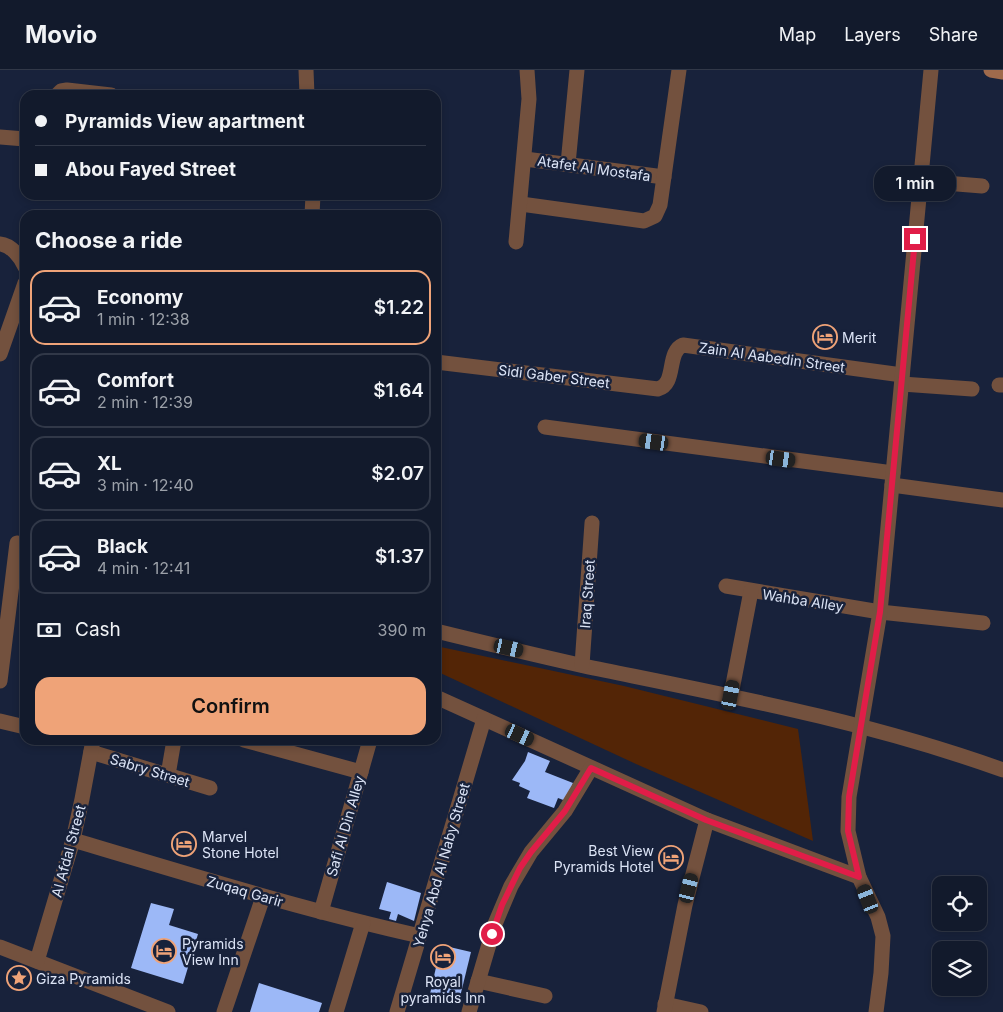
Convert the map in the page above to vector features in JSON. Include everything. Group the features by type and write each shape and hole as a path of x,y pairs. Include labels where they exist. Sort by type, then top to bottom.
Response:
{"main road":[{"path":"992,70 1003,72"}],"street":[{"path":"306,70 307,90"},
{"path":"516,242 529,99 527,70"},
{"path":"568,164 577,70"},
{"path":"520,204 644,221 655,216 659,211 679,70"},
{"path":"876,1012 882,964 883,936 878,917 859,877 848,831 849,797 880,612 931,70"},
{"path":"0,137 20,139"},
{"name":"Atafet Al Mostafa","path":"525,159 664,177"},
{"path":"920,181 982,186"},
{"path":"0,244 6,245 20,259"},
{"path":"0,354 20,296"},
{"name":"Zain Al Aabedin Street","path":"668,381 676,350 684,345 902,380 972,389"},
{"name":"Sidi Gaber Street","path":"441,363 658,389 664,387 668,381"},
{"path":"545,427 893,479 1003,500"},
{"name":"Iraq Street","path":"582,665 592,523"},
{"path":"0,681 20,551"},
{"name":"Wahba Alley","path":"726,586 880,612 983,623"},
{"path":"731,695 751,591"},
{"path":"441,633 582,665 731,695 861,726 977,760 1003,770"},
{"path":"441,699 706,820 859,877"},
{"name":"Yehya Abd Al Naby Street","path":"398,1012 484,719"},
{"path":"0,722 20,726"},
{"name":"Al Afdal Street","path":"37,961 73,840 91,745"},
{"name":"Sabry Street","path":"96,745 168,776 210,788"},
{"path":"168,776 173,745"},
{"path":"262,745 361,772"},
{"name":"Safi Al Din Alley","path":"321,912 369,745"},
{"path":"469,1012 495,924 520,868 565,811 591,768"},
{"path":"701,1012 665,1008 684,905 706,820"},
{"name":"Zuqaq Garir","path":"73,840 263,897 420,936"},
{"path":"224,1012 263,897"},
{"path":"336,1012 364,923"},
{"path":"0,947 168,1012"},
{"path":"478,981 545,996"}],"shaded area":[{"path":"441,647 624,686 798,729 813,841 636,764 441,673"}],"building":[{"path":"528,752 550,761 545,772 573,783 566,801 558,798 554,808 527,798 530,791 519,786 520,783 512,780 525,761"},
{"path":"387,882 421,893 414,921 398,914 396,921 389,919 391,912 379,909"},
{"name":"Pyramids View Inn","path":"151,903 174,909 169,925 198,934 183,984 131,968"},
{"path":"441,945 471,952 459,1001 430,994"},
{"path":"259,983 322,1003 319,1012 250,1012"}],"place":[{"name":"Merit","path":"825,337"},
{"name":"Marvel Stone Hotel","path":"184,844"},
{"name":"Best View Pyramids Hotel","path":"671,858"},
{"name":"Pyramids View Inn","path":"164,951"},
{"name":"Royal pyramids Inn","path":"443,957"},
{"name":"Giza Pyramids","path":"19,978"}],"route":[{"path":"492,934 502,905 520,868 565,811 591,768 706,820 859,877 848,831 849,797 880,612 915,239"}]}
